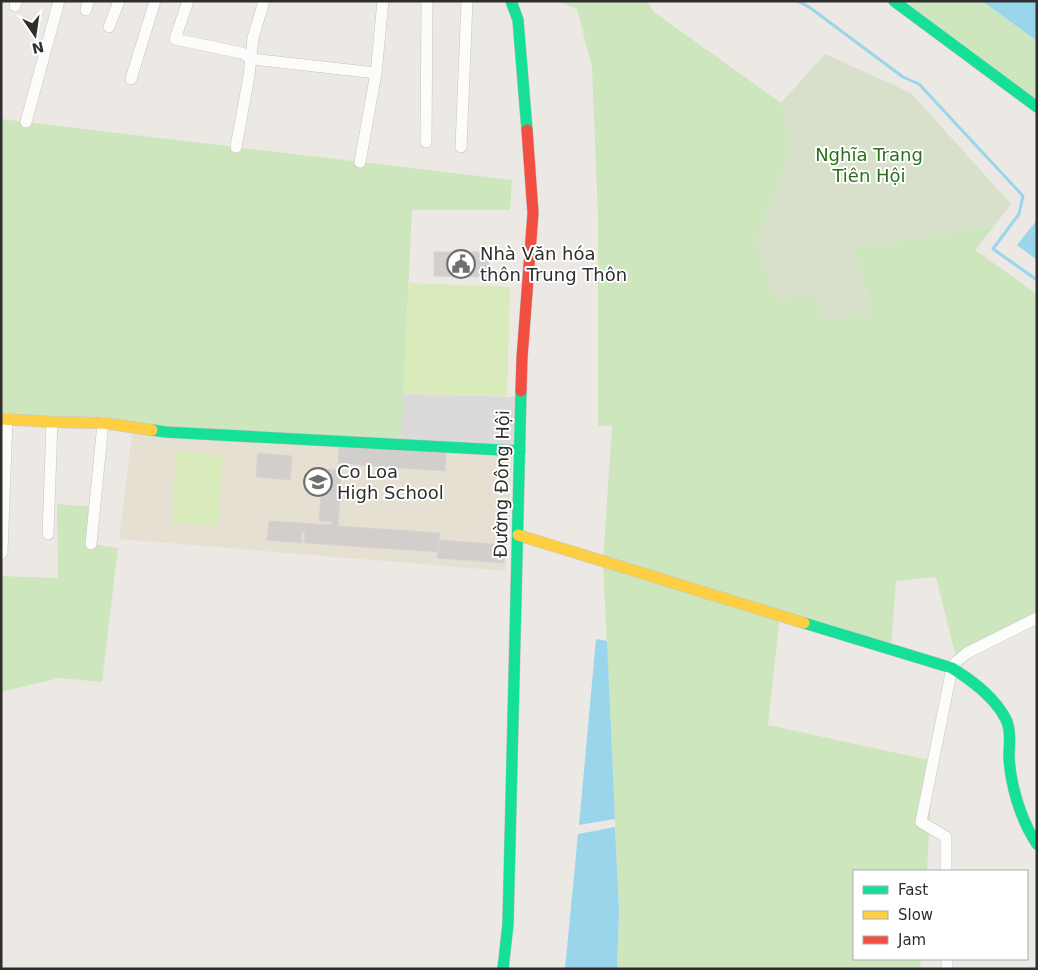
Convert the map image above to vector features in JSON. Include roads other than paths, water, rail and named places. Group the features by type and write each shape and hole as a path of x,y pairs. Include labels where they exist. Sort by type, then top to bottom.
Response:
{"street":[{"path":"26,122 59,1"},
{"path":"109,27 119,1"},
{"path":"131,79 156,1"},
{"path":"188,1 175,39 242,53 251,59 376,73"},
{"path":"236,147 249,76 253,38 264,1"},
{"path":"360,162 376,73 383,1"},
{"path":"426,142 427,1"},
{"path":"461,147 467,1"},
{"name":"Đường Đông Hội","path":"503,969 508,924 522,358 533,213 518,20 511,1"},
{"path":"894,1 1037,107"},
{"path":"2,553 4,419 104,423 165,432 520,451"},
{"path":"48,534 52,422"},
{"path":"91,544 104,423"},
{"path":"518,534 952,668 974,683 996,702 1008,724 1014,785 1022,813 1036,840"},
{"path":"946,870 946,837 921,822 952,668 967,653 1037,618"}],"water":[{"path":"982,1 1037,1 1037,41"},
{"path":"1037,220 1037,260 1017,245"},
{"path":"596,639 607,641 615,819 579,825"},
{"path":"615,827 619,910 617,969 565,969 578,834"}],"waterway":[{"path":"798,1 809,7 903,77 919,84 1023,196 1019,214 993,249 1037,280"}],"place":[{"name":"Nhà Văn hóa thôn Trung Thôn","path":"461,264"},
{"name":"Co Loa High School","path":"318,482"}],"park label":[{"name":"Nghĩa Trang Tiên Hội","path":"869,165"}]}
